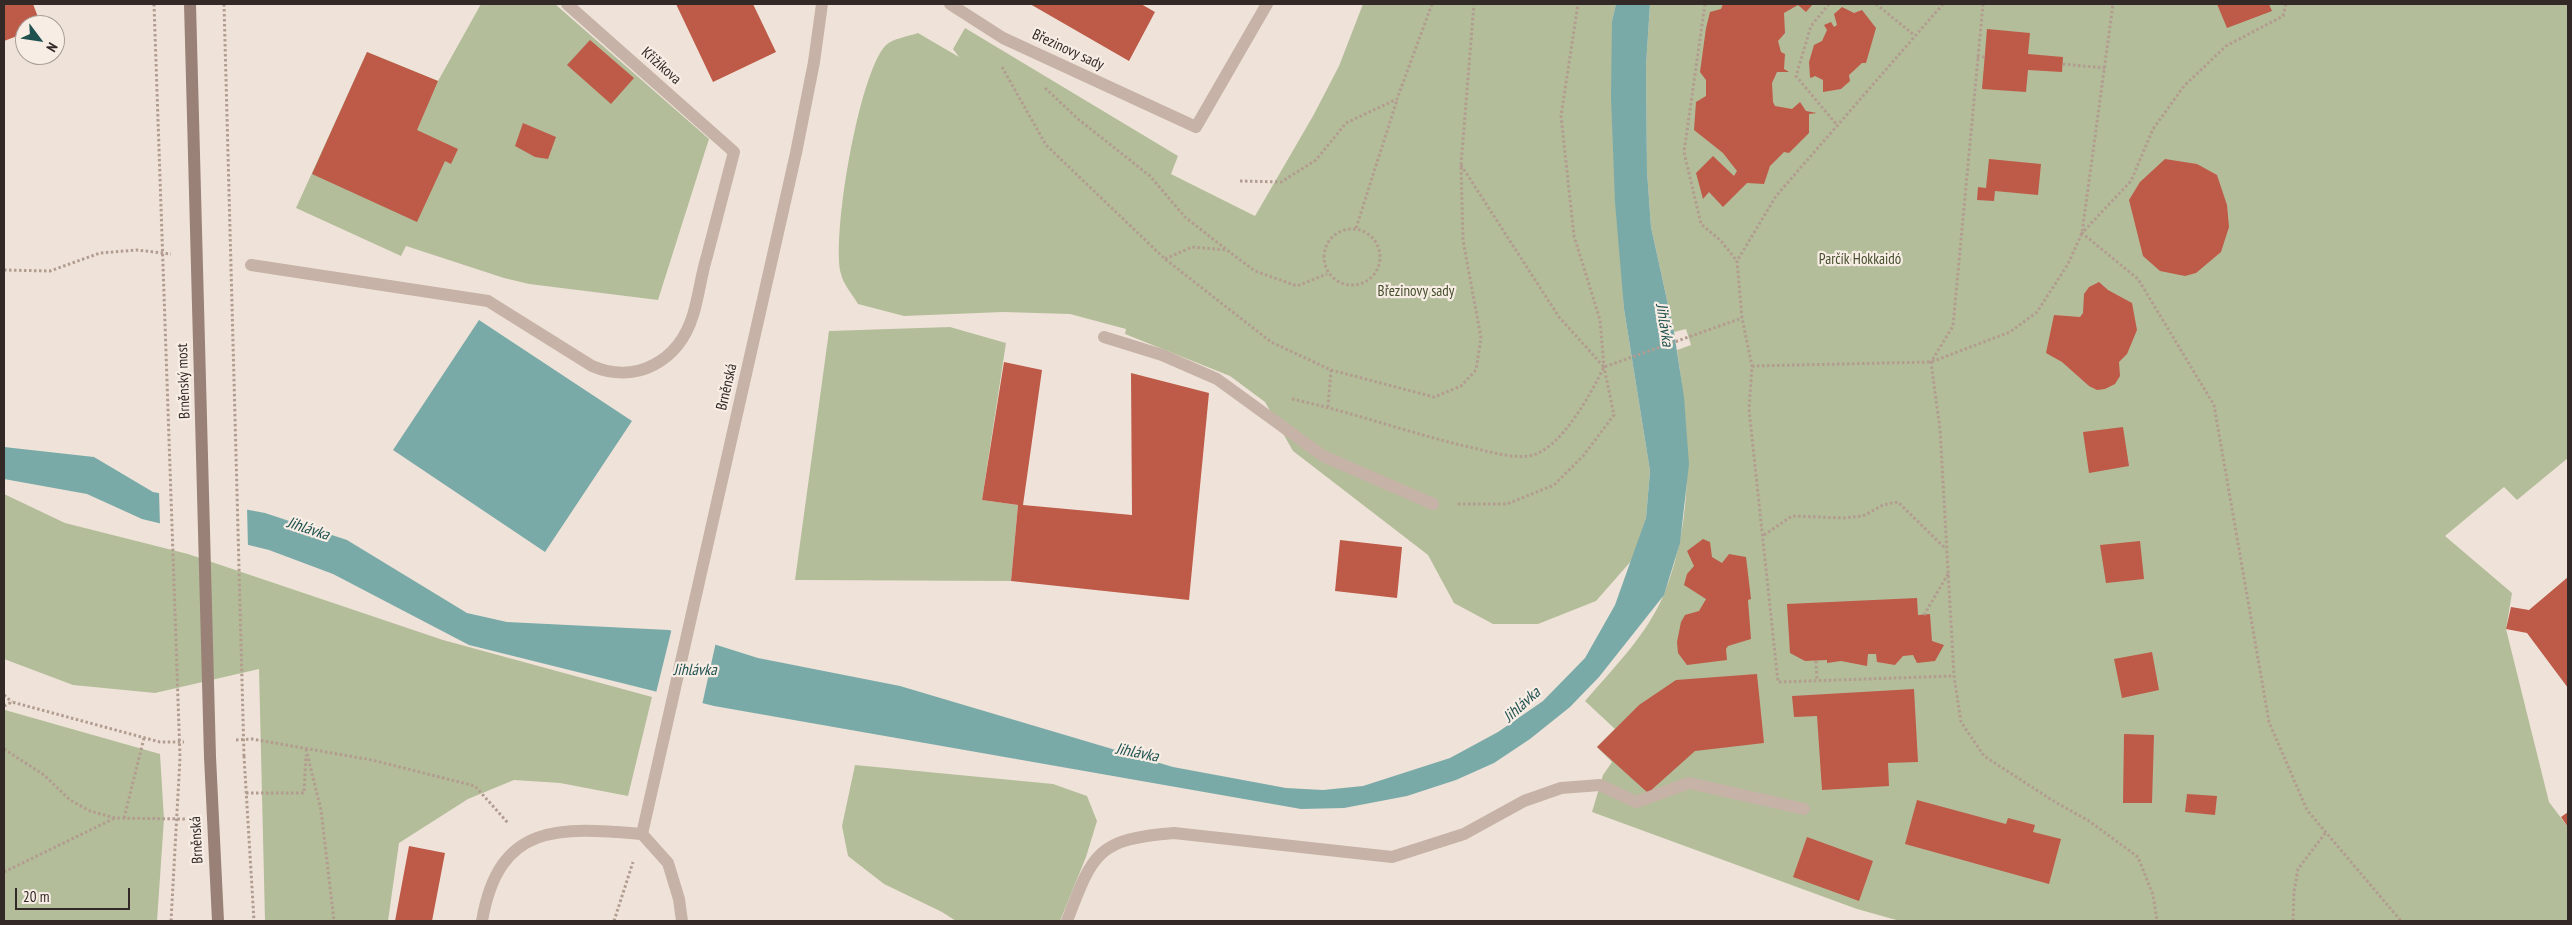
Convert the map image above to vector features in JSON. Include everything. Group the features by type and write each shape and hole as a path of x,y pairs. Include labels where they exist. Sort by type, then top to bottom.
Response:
{"main road":[{"name":"Brněnský most","path":"190,4 210,757"},
{"name":"Brněnská","path":"210,757 218,921"}],"street":[{"name":"Křižíkova","path":"251,265 488,301 592,366 606,372 631,374 655,365 679,345 692,317 734,152 567,4"},
{"name":"Brněnská","path":"642,834 796,153 814,62 822,4"},
{"name":"Březinovy sady","path":"950,4 1003,38 1196,127 1267,4"},
{"path":"1104,337 1162,354 1217,379 1322,456 1432,504"},
{"path":"1067,921 1079,890 1095,858 1113,844 1142,836 1174,833 1392,857 1464,834 1524,801 1542,794 1561,788 1600,784 1636,802 1689,783 1804,809"},
{"path":"482,921 487,892 504,861 526,842 548,832 586,829 642,834 668,864 679,899 682,921"}],"path":[{"path":"154,4 180,758 172,921"},
{"path":"224,4 244,756 254,921"},
{"path":"1356,228 1397,99 1432,4"},
{"path":"1001,65 1046,145 1165,259 1271,342 1331,370 1434,397 1460,386 1476,370 1481,338 1463,240 1461,165 1474,4"},
{"path":"1432,504 1507,504 1554,486 1583,456 1614,415 1604,367 1600,320 1574,236 1561,116 1578,4"},
{"path":"1705,4 1684,152 1701,224 1721,241 1737,261 1742,318 1752,366 1748,409 1764,535 1778,682 1954,676"},
{"path":"1829,4 1811,26 1796,76 1837,125"},
{"path":"1876,4 1914,36"},
{"path":"1737,261 1776,196 1943,4"},
{"path":"1983,4 1953,326 1931,362 1940,429 1954,676 1961,722 1984,756 2055,802 2089,821 2138,857 2153,895 2157,921"},
{"path":"1752,366 1931,362 2010,332 2037,312 2068,264 2082,233 2113,4"},
{"path":"2082,233 2131,181 2153,129 2184,86 2226,46 2283,16 2286,4"},
{"path":"1977,57 1985,57"},
{"path":"2063,64 2105,68"},
{"path":"1042,86 1078,119 1150,176 1185,216 1255,271 1297,286 1327,274"},
{"path":"1240,181 1281,182 1316,160 1346,123 1397,99"},
{"path":"1461,165 1559,317 1604,367"},
{"path":"1356,228 1375,239 1381,262 1369,281 1346,286 1327,274 1322,252 1334,234 1356,228"},
{"path":"2082,233 2138,278 2214,405 2269,722 2307,810 2401,921"},
{"path":"1165,259 1192,247 1227,250"},
{"path":"4,270 50,271 100,253 110,252 137,250 175,255"},
{"path":"222,261 251,265"},
{"path":"1331,370 1328,407 1423,436 1503,455 1533,455 1558,438 1588,399 1604,367 1742,318"},
{"path":"1764,535 1792,516 1844,518 1863,516 1883,505 1898,502 1946,550"},
{"path":"1924,615 1948,574"},
{"path":"1816,661 1817,681"},
{"path":"4,695 12,702 144,738 160,742 187,742"},
{"path":"4,706 12,702"},
{"path":"124,818 144,738"},
{"path":"233,740 252,739 372,760 475,786 526,842"},
{"path":"4,748 44,775 70,800 90,811 115,818 176,819"},
{"path":"246,793 304,794 306,749"},
{"path":"306,749 321,810 334,921"},
{"path":"4,872 115,818"},
{"path":"2293,921 2294,892 2298,869 2326,832"},
{"path":"614,921 642,834"}],"green space":[{"path":"481,4 555,4 709,139 658,300 529,284 504,278 406,246 401,256 296,208 367,52 438,81"},
{"name":"Březinovy sady","path":"1363,4 1616,4 1612,21 1624,309 1650,471 1646,518 1632,560 1596,601 1538,624 1493,624 1454,603 1428,555 1293,451 1265,402 1230,376 1125,334 1126,329 1070,314 1003,312 904,316 858,304 842,278 839,255 840,226 857,120 866,87 876,61 886,45 892,41 918,33 959,57 953,49 965,28 1178,156 1171,174 1255,216 1313,116 1339,66"},
{"name":"Parčík Hokkaidó","path":"1650,4 2568,4 2568,458 2517,500 2504,487 2445,536 2512,593 2506,629 2549,802 2568,827 2568,921 1900,921 1857,909 1592,812 1603,775 1612,762 1597,747 1615,729 1585,701 1629,650 1649,623 1657,608 1674,564 1681,534 1685,503 1687,442 1677,350 1691,345 1686,329 1674,332 1651,227 1647,171 1646,66"},
{"path":"950,327 1006,343 982,500 1018,505 1011,581 795,580 829,331"},
{"path":"4,494 65,523 188,554 443,640 652,697 628,796 560,783 514,780 468,799 399,843 388,921 265,921 259,669 155,693 73,685 4,659"},
{"path":"5,710 160,754 164,819 157,921 4,921"},
{"path":"855,765 1053,784 1087,796 1097,821 1086,857 1060,921 956,921 942,912 884,884 848,856 842,826"}],"water":[{"name":"Jihlávka","path":"1616,4 1650,4 1646,66 1647,171 1651,227 1674,332 1684,397 1689,464 1680,543 1664,595 1599,677 1570,707 1530,739 1494,763 1456,780 1407,796 1344,808 1301,809 714,706 469,645 333,574 269,550 142,519 87,494 4,479 4,447 94,457 153,492 265,513 347,540 467,613 507,622 669,630 758,658 900,686 1173,767 1286,788 1323,790 1363,786 1450,758 1498,732 1543,701 1585,658 1615,605 1646,518 1650,471 1624,309 1615,202 1611,97 1612,21"},
{"path":"479,320 632,421 545,552 393,450"}],"pier":[{"path":"159,491 247,507 248,548 160,526"},
{"path":"672,628 716,642 702,705 656,693"}],"building":[{"path":"4,4 33,4 37,15 15,15 15,37 4,41"},
{"path":"676,4 753,4 776,52 713,82"},
{"path":"1030,4 1141,4 1155,12 1129,61"},
{"path":"1723,4 1813,4 1806,12 1798,5 1784,13 1785,33 1778,41 1781,52 1785,54 1784,69 1789,72 1777,72 1772,83 1775,106 1792,109 1800,102 1806,111 1817,113 1809,114 1809,133 1789,153 1784,152 1770,166 1764,184 1747,183 1723,207 1709,192 1703,199 1696,173 1713,156 1734,176 1737,171 1723,153 1694,130 1696,102 1706,96 1706,80 1700,72 1706,28 1710,12 1721,9"},
{"path":"2217,4 2269,4 2272,11 2227,28"},
{"path":"1842,7 1854,13 1862,10 1876,28 1866,63 1862,63 1849,75 1850,81 1841,89 1823,92 1823,80 1815,76 1810,77 1809,62 1814,45 1822,41 1827,30 1824,25 1831,22 1834,27 1837,25 1834,14"},
{"path":"1987,29 2030,33 2028,54 2063,57 2062,72 2028,70 2026,92 1982,89"},
{"path":"590,40 634,78 611,104 567,65"},
{"path":"367,52 438,81 417,130 458,149 451,164 445,161 417,222 312,174"},
{"path":"523,123 556,137 548,159 535,157 515,146"},
{"path":"1989,159 2041,164 2038,195 1995,191 1994,201 1977,200 1978,187 1986,188"},
{"path":"2165,159 2197,164 2217,175 2227,205 2229,227 2221,252 2196,273 2185,276 2160,271 2143,256 2129,200 2140,182"},
{"path":"2099,282 2108,290 2132,303 2137,330 2127,354 2119,362 2120,376 2115,384 2105,389 2097,390 2089,386 2062,362 2046,353 2054,315 2080,317 2083,313 2084,294 2089,287"},
{"path":"1004,362 1042,370 1023,505 1132,515 1131,373 1209,393 1189,600 1011,581 1018,505 982,500"},
{"path":"2123,427 2129,466 2089,473 2083,432"},
{"path":"1703,539 1710,542 1712,557 1722,563 1729,554 1746,557 1751,599 1748,600 1751,639 1728,646 1726,649 1727,660 1687,665 1678,653 1677,642 1681,622 1685,615 1699,611 1706,599 1684,585 1687,574 1694,566 1687,551"},
{"path":"1340,540 1402,547 1397,598 1335,591"},
{"path":"2140,541 2144,579 2106,583 2100,545"},
{"path":"2568,577 2568,688 2527,633 2506,629 2511,607 2529,610"},
{"path":"1917,598 1918,615 1930,614 1932,641 1944,645 1935,661 1917,663 1913,655 1903,656 1895,665 1877,662 1876,654 1868,654 1867,666 1841,661 1827,663 1827,660 1805,661 1790,653 1787,604"},
{"path":"2152,652 2159,690 2122,698 2114,659"},
{"path":"1757,674 1764,743 1695,751 1648,793 1597,747 1639,705 1676,680"},
{"path":"1914,689 1918,762 1888,763 1889,786 1822,790 1817,716 1794,717 1792,696"},
{"path":"2124,734 2154,735 2152,803 2123,803"},
{"path":"2187,794 2217,796 2215,815 2185,812"},
{"path":"1917,800 2006,824 2008,818 2035,825 2033,832 2061,839 2049,884 1905,844"},
{"path":"2568,812 2568,827 2561,817"},
{"path":"1807,837 1873,861 1859,901 1793,877"},
{"path":"409,846 445,853 432,921 395,921"}]}
